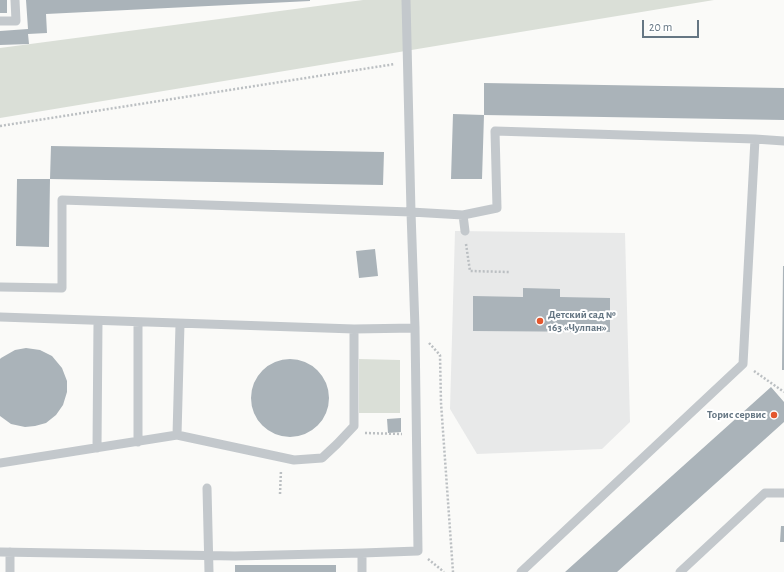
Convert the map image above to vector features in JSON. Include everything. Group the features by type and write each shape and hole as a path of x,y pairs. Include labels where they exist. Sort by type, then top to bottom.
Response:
{"lane":[{"path":"0,22 16,21 15,0"},
{"path":"0,552 235,556 362,554 418,551 415,328 406,0"},
{"path":"0,287 62,288 62,200 464,215 497,208 495,131 784,141"},
{"path":"521,572 743,364 755,139"},
{"path":"464,215 465,231"},
{"path":"0,317 354,329 415,328"},
{"path":"97,448 98,321"},
{"path":"138,322 138,442"},
{"path":"177,435 180,324"},
{"path":"0,463 177,435 281,458 294,460 322,458 354,426 354,329"},
{"path":"207,488 209,555 208,572"},
{"path":"680,572 765,493 784,493"},
{"path":"10,552 10,572"},
{"path":"362,554 362,572"}],"path":[{"path":"0,126 408,62"},
{"path":"465,231 470,271 509,272"},
{"path":"415,328 440,355 440,403 453,572"},
{"path":"743,364 784,392"},
{"path":"349,432 416,434"},
{"path":"280,494 281,458"},
{"path":"418,551 444,572"}],"shaded area":[{"path":"363,0 714,0 0,118 0,48"},
{"name":"Детский сад № 163 «Чулпан»","path":"455,231 625,233 630,422 602,449 477,454 450,409"},
{"path":"359,359 400,360 400,413 359,413"}],"building":[{"path":"0,0 7,0 7,13 0,13"},
{"path":"26,0 310,1 46,14 47,33 28,34 29,44 0,45 0,31 28,29"},
{"path":"484,83 784,88 784,120 484,115"},
{"path":"453,114 484,115 482,179 451,179"},
{"path":"51,146 384,152 383,185 50,179"},
{"path":"17,179 50,179 49,247 16,246"},
{"path":"375,249 378,276 359,278 356,251"},
{"path":"783,266 784,370 782,370"},
{"path":"523,288 560,289 560,297 610,298 610,332 473,331 473,296 523,297"},
{"path":"26,348 40,350 52,356 62,368 67,381 67,392 63,405 56,415 46,423 25,427 11,424 0,416 0,359 15,350"},
{"path":"282,359 298,359 312,365 323,376 329,390 329,406 323,420 312,431 298,437 282,437 268,431 257,420 251,406 251,390 257,376 268,365"},
{"path":"771,387 784,402 784,422 617,572 565,572"},
{"path":"401,418 401,432 388,433 387,419"},
{"path":"781,526 784,526 784,542 780,542"},
{"path":"235,565 336,565 336,572 235,572"}],"place":[{"name":"Детский сад № 163 «Чулпан»","path":"540,321"},
{"name":"Торис сервис","path":"774,415"}]}
